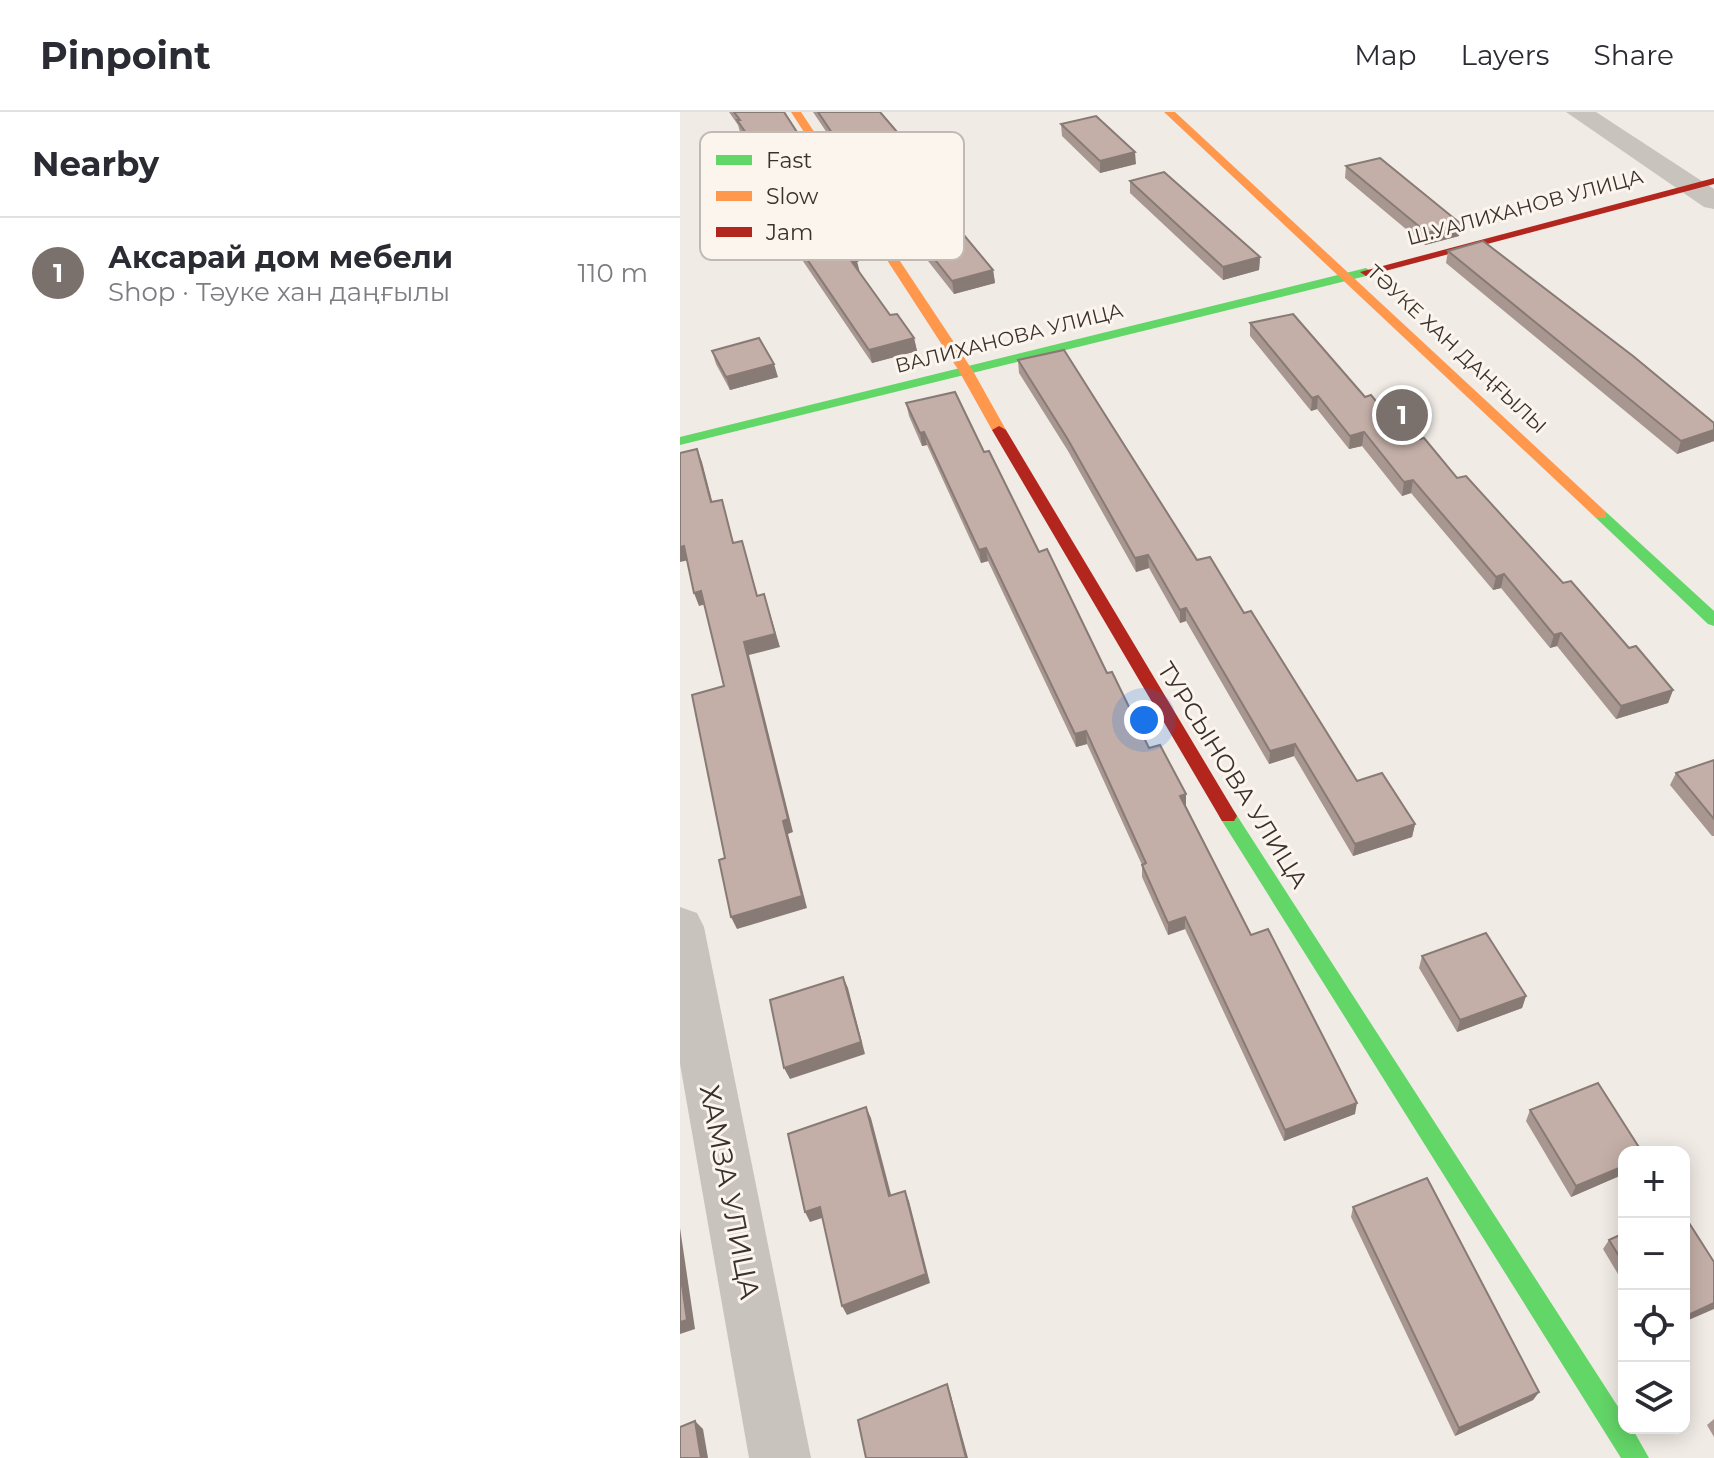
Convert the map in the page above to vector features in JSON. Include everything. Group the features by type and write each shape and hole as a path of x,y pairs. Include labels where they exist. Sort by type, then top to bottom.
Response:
{"street":[{"name":"ТУРСЫНОВА УЛИЦА","path":"796,112 809,132"},
{"name":"ТӘУКЕ ХАН ДАҢҒЫЛЫ","path":"1169,112 1714,620"},
{"path":"1579,112 1703,183 1714,201"},
{"name":"Ш.УАЛИХАНОВ УЛИЦА","path":"1348,277 1703,183"},
{"name":"ТУРСЫНОВА УЛИЦА","path":"893,260 966,371 1045,511 1237,831 1636,1458"},
{"name":"ВАЛИХАНОВА УЛИЦА","path":"680,441 1348,277"},
{"name":"ХАМЗА УЛИЦА","path":"680,927 780,1458"}],"building":[{"path":"734,112 784,112 797,132 745,132 737,120 740,120"},
{"path":"818,112 880,112 897,132 831,132"},
{"path":"1096,116 1135,152 1100,161 1061,124"},
{"path":"1380,158 1461,224 1427,233 1346,166"},
{"path":"1164,172 1260,257 1223,267 1130,181"},
{"path":"964,235 993,270 952,281 935,260 964,260"},
{"path":"1483,241 1633,356 1714,423 1714,430 1681,441 1448,251"},
{"path":"808,260 856,260 852,262 890,315 897,314 914,338 869,350"},
{"path":"1293,314 1365,397 1371,395 1409,442 1424,438 1457,478 1466,476 1563,583 1571,581 1629,648 1636,646 1673,690 1621,706 1561,633 1554,635 1504,574 1496,577 1413,480 1404,482 1364,432 1350,436 1318,396 1312,398 1250,323"},
{"path":"759,338 774,364 726,377 712,351"},
{"path":"1064,350 1197,560 1210,557 1244,613 1251,611 1357,781 1382,773 1415,824 1355,844 1295,744 1270,751 1186,608 1180,610 1148,555 1135,558 1067,438 1018,360"},
{"path":"955,392 984,452 989,451 1039,552 1047,549 1107,673 1112,672 1149,748 1160,745 1186,794 1180,796 1251,935 1268,929 1357,1103 1285,1130 1185,917 1168,923 1142,865 1146,863 1086,731 1075,734 986,548 979,550 924,432 920,433 906,403"},
{"path":"697,449 711,502 722,500 733,543 742,541 757,596 764,594 775,634 744,642 788,819 783,821 802,896 731,917 719,860 725,858 692,695 724,686 701,591 694,593 684,546 680,547 680,453"},
{"path":"1714,760 1714,819 1676,773"},
{"path":"1486,933 1526,996 1460,1020 1422,956"},
{"path":"843,977 861,1042 784,1068 770,1000"},
{"path":"1598,1083 1638,1146 1618,1146 1618,1168 1576,1186 1530,1110"},
{"path":"866,1107 889,1196 905,1191 926,1274 842,1306 820,1207 805,1212 788,1134"},
{"path":"1427,1178 1539,1392 1459,1428 1353,1207"},
{"path":"1690,1224 1714,1262 1714,1303 1690,1314"},
{"path":"1618,1236 1618,1254 1609,1240"},
{"path":"680,1271 687,1320 680,1322"},
{"path":"947,1384 966,1458 866,1458 858,1420"},
{"path":"695,1421 701,1458 680,1458 680,1427"}],"traffic: fast":[{"path":"680,441 1366,272"},
{"path":"1601,515 1714,620"},
{"path":"1228,816 1636,1458"}],"traffic: slow":[{"path":"796,112 809,132"},
{"path":"1169,112 1601,515"},
{"path":"893,260 966,371 999,430"}],"traffic: jam":[{"path":"1366,272 1714,181"},
{"path":"999,430 1228,816"}],"place":[{"name":"Аксарай дом мебели","path":"1402,415"}]}
